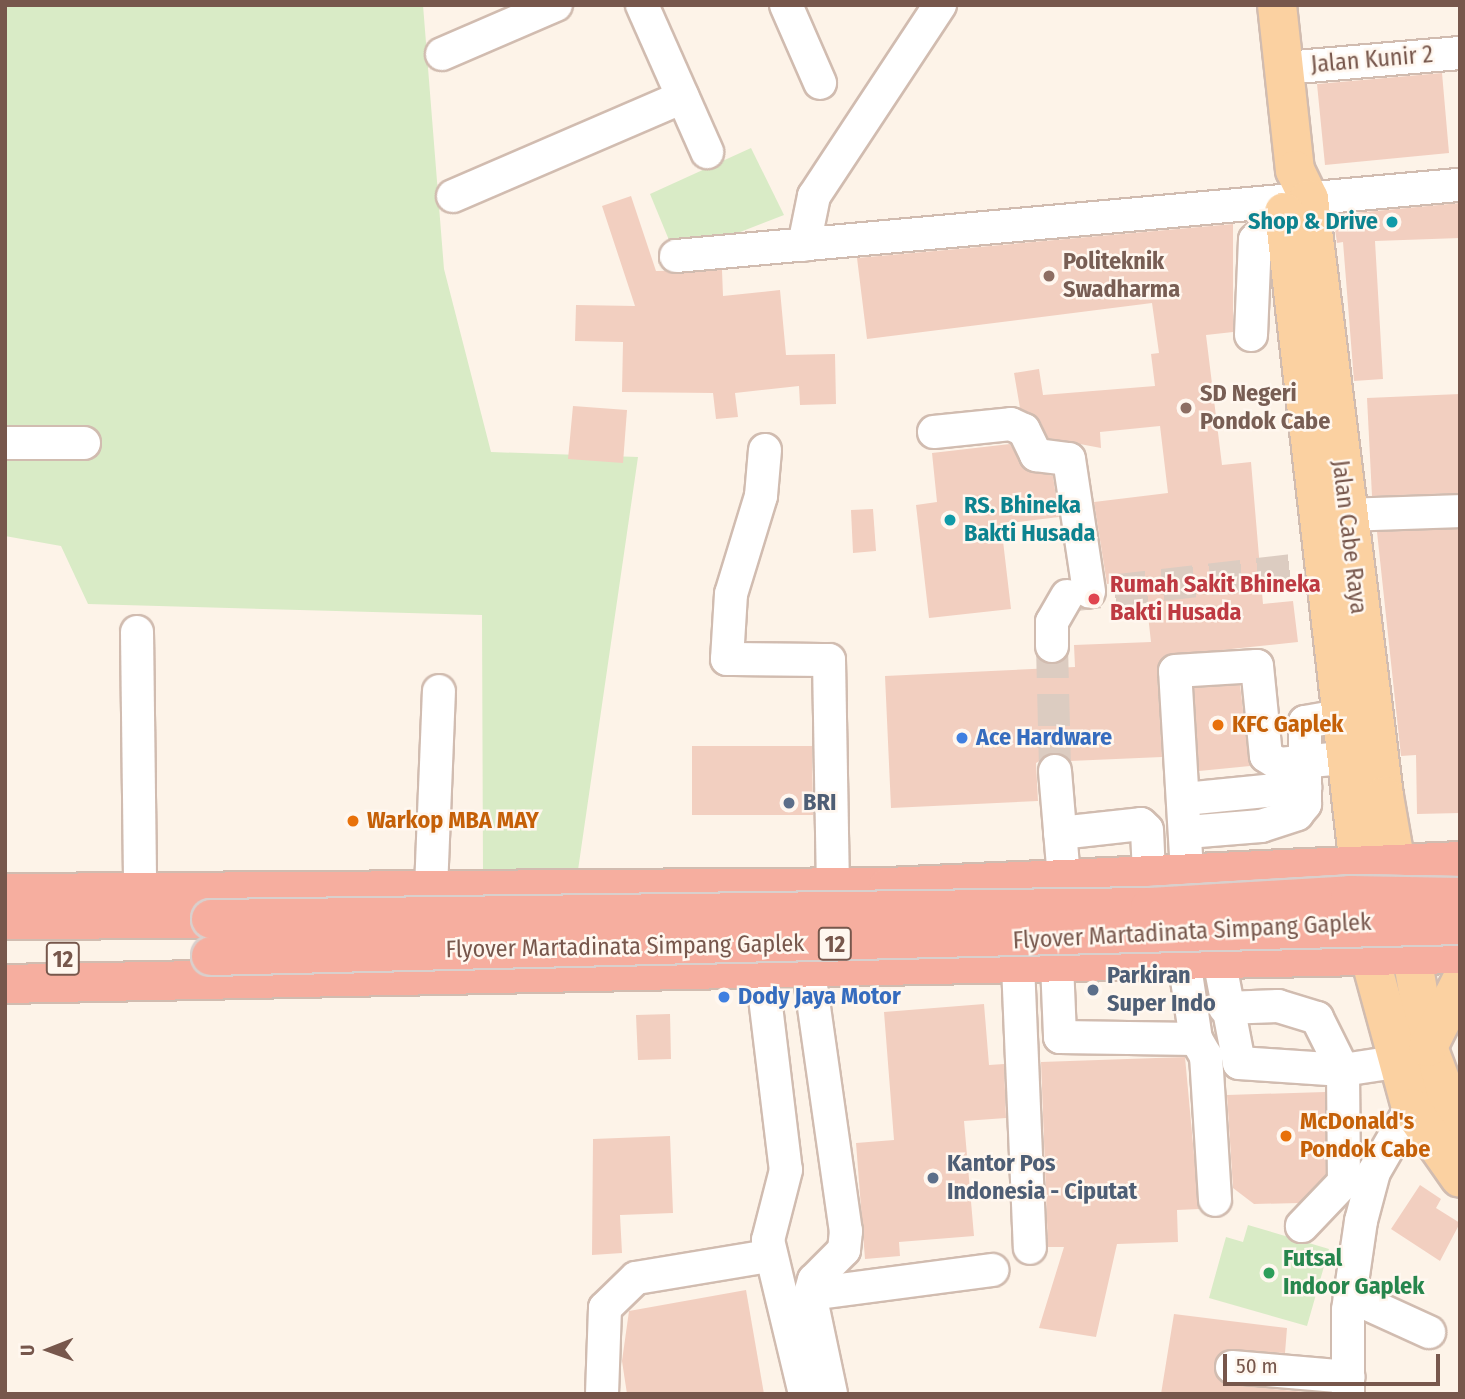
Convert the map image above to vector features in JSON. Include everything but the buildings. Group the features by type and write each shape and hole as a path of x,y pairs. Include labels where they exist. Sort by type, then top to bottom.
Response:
{"highway":[{"path":"5,893 833,887 1354,863 1460,861"},
{"path":"1275,867 1293,893 1294,915 1275,958"},
{"name":"Flyover Martadinata Simpang Gaplek","path":"211,937 1122,908 1350,895 1460,897"},
{"name":"12","path":"5,920 211,937"},
{"name":"Flyover Martadinata Simpang Gaplek","path":"211,937 1460,925"},
{"name":"12","path":"5,962 211,937"},
{"path":"5,985 809,972 1368,954 1460,954"}],"main road":[{"name":"Jalan Cabe Raya","path":"1277,5 1285,68 1324,564 1354,863 1368,954 1412,1055"},
{"name":"Jalan Cabe Raya","path":"1293,196 1345,515 1324,564 1398,863 1415,955 1412,1055"},
{"path":"1460,983 1412,1055 1411,1108 1460,1178"},
{"path":"1412,1055 1460,1133"}],"street":[{"path":"442,54 494,19 556,5"},
{"path":"642,5 707,152"},
{"path":"786,5 820,83"},
{"path":"804,245 814,196 940,5"},
{"name":"Jalan Kunir 2","path":"1285,68 1460,53"},
{"path":"453,196 683,97"},
{"path":"676,256 1293,196 1458,185"},
{"path":"1251,334 1255,240 1293,196"},
{"path":"934,432 1011,424 1024,430 1036,455 1069,459 1078,593 1052,622 1052,646"},
{"path":"5,443 85,443"},
{"path":"765,450 761,496 731,594 727,659 829,660 833,887"},
{"path":"1345,515 1460,512"},
{"path":"137,632 140,893"},
{"path":"1187,872 1185,799 1172,681 1175,671 1187,666 1257,666 1266,756 1304,774"},
{"path":"432,888 439,691"},
{"path":"1187,831 1283,822 1305,804 1305,722 1339,716"},
{"path":"1185,799 1304,774 1343,758"},
{"path":"1055,771 1064,878"},
{"path":"1060,833 1141,824 1149,874"},
{"path":"1202,960 1225,1009 1212,1051"},
{"path":"1202,960 1212,1051 1214,1200"},
{"path":"1057,964 1060,1037 1212,1051 1246,1068 1343,1069 1412,1055"},
{"path":"1018,965 1030,1248"},
{"path":"809,972 846,1231 844,1250 814,1280 810,1294 831,1394"},
{"path":"762,973 786,1170 768,1219 769,1256 805,1394"},
{"path":"1225,1009 1278,1006 1317,1018 1343,1069 1344,1182 1302,1226"},
{"path":"1232,1367 1348,1385 1350,1296 1368,1189 1411,1108"},
{"path":"602,1394 605,1308 636,1278 769,1256"},
{"path":"810,1294 992,1270"},
{"path":"1350,1296 1429,1332"}],"green space":[{"path":"5,5 423,5 444,269 491,452 638,457 578,870 483,877 482,615 88,604 61,546 5,536"},
{"path":"751,148 784,215 676,257 650,194"},
{"name":"Futsal Indoor Gaplek","path":"1248,1225 1329,1249 1307,1326 1209,1298 1226,1237 1243,1242"}],"tunnel":[{"path":"1067,596 1299,569"},
{"path":"1052,646 1055,771"}],"place":[{"name":"Shop & Drive","path":"1392,222"},
{"name":"Politeknik Swadharma","path":"1049,276"},
{"name":"SD Negeri Pondok Cabe","path":"1186,408"},
{"name":"RS. Bhineka Bakti Husada","path":"950,520"},
{"name":"Rumah Sakit Bhineka Bakti Husada","path":"1094,599"},
{"name":"KFC Gaplek","path":"1218,725"},
{"name":"Ace Hardware","path":"962,738"},
{"name":"BRI","path":"789,803"},
{"name":"Warkop MBA MAY","path":"353,821"},
{"name":"Parkiran Super Indo","path":"1093,990"},
{"name":"Dody Jaya Motor","path":"724,997"},
{"name":"McDonald's Pondok Cabe","path":"1286,1136"},
{"name":"Kantor Pos Indonesia - Ciputat","path":"933,1178"},
{"name":"Futsal Indoor Gaplek","path":"1269,1273"}]}
